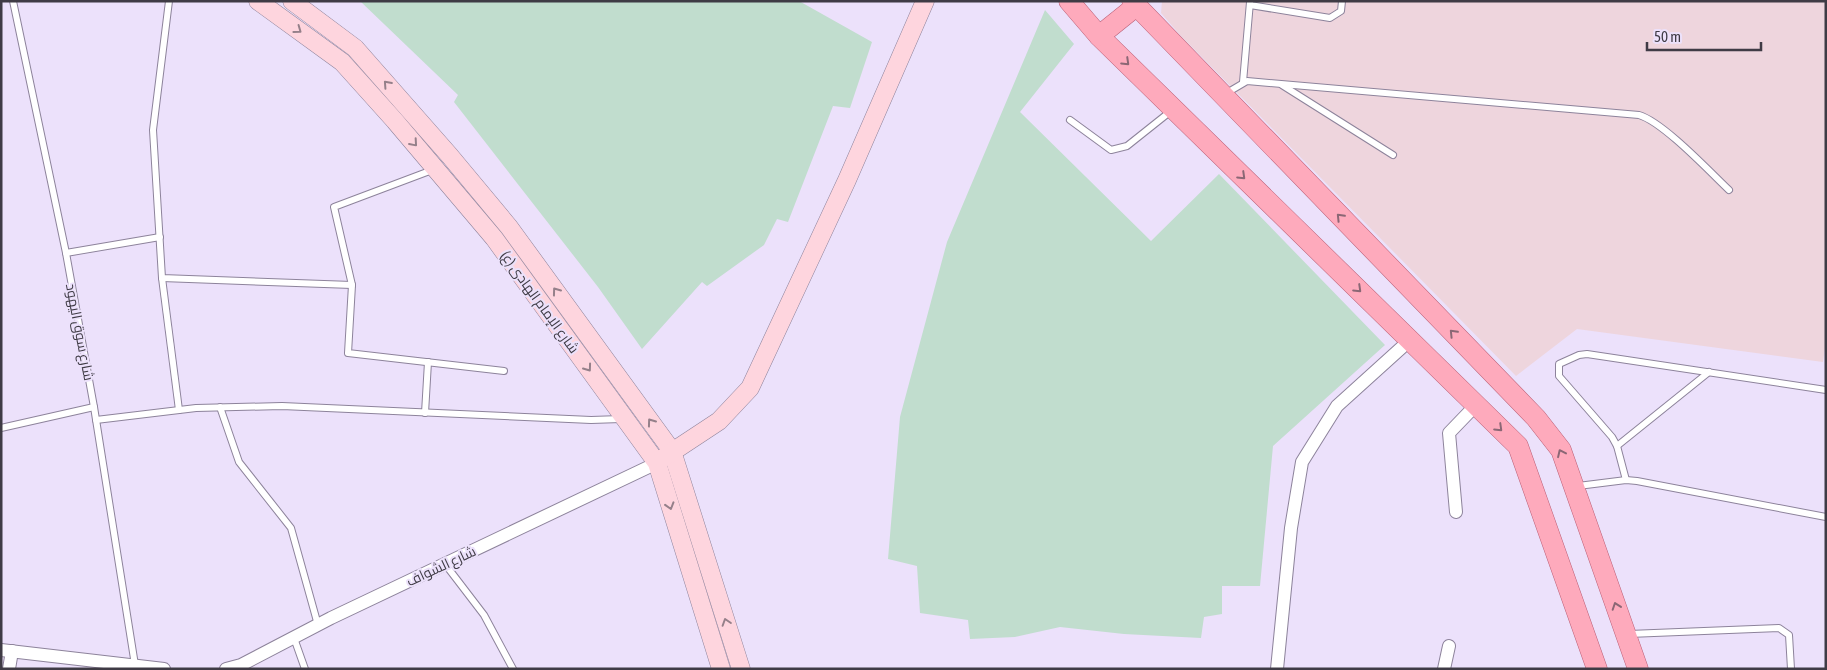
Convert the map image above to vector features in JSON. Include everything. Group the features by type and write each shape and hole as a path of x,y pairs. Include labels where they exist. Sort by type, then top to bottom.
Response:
{"main road":[{"name":"شارع الإمام الهادی (ع)","path":"258,1 342,62 436,169 494,238 657,463 721,669"},
{"name":"شارع الإمام الهادی (ع)","path":"292,1 355,48 480,191 509,226 672,451 741,669"},
{"path":"657,463 718,421 750,388 847,180 925,1"},
{"path":"1069,1 1099,36 1518,446 1597,669"},
{"path":"1099,36 1133,4 1536,418 1561,450 1638,669"}],"street":[{"path":"1277,669 1291,528 1302,462 1338,406 1410,340"},
{"path":"1456,512 1449,433 1476,405"},
{"name":"شارع الشواف","path":"226,669 241,664 318,625 657,463"},
{"path":"1444,669 1449,646"},
{"path":"9,669 7,651 164,669"}],"lane":[{"name":"شارع سوق اليهود","path":"13,1 66,253 142,667"},
{"path":"169,1 153,130 162,278 179,410"},
{"path":"1243,82 1250,3 1330,18 1341,11 1342,1"},
{"path":"1222,96 1243,82 1639,114 1647,117 1660,127 1730,190"},
{"path":"1281,84 1393,155"},
{"path":"1070,120 1111,150 1127,146 1174,109"},
{"path":"436,169 334,207 352,285 348,352 504,371"},
{"path":"66,253 160,237"},
{"path":"162,278 352,285"},
{"path":"1626,480 1617,446 1612,437 1559,376 1559,364 1578,355 1588,354 1826,390"},
{"path":"425,413 428,362"},
{"path":"1617,446 1709,372"},
{"path":"96,420 179,410 282,406 591,420 625,418"},
{"path":"1,428 94,407"},
{"path":"220,407 239,462 291,528 318,625"},
{"path":"1574,487 1626,480 1826,517"},
{"path":"445,564 484,615 513,669"},
{"path":"1626,634 1780,628 1788,635 1791,669"},
{"path":"294,638 305,669"}],"shaded area":[{"path":"1162,1 1826,1 1826,341 1823,362 1577,329 1516,376 1181,36 1161,13"}],"green space":[{"path":"360,1 799,1 872,42 850,108 833,106 788,222 777,219 764,245 707,286 702,282 642,349 598,287 454,102 458,95"},
{"path":"1045,10 1074,44 1020,112 1151,241 1219,174 1385,345 1273,446 1260,586 1222,586 1222,614 1204,617 1201,638 1124,634 1060,627 1015,637 970,639 968,620 920,613 917,566 888,559 900,417 947,242"}]}
